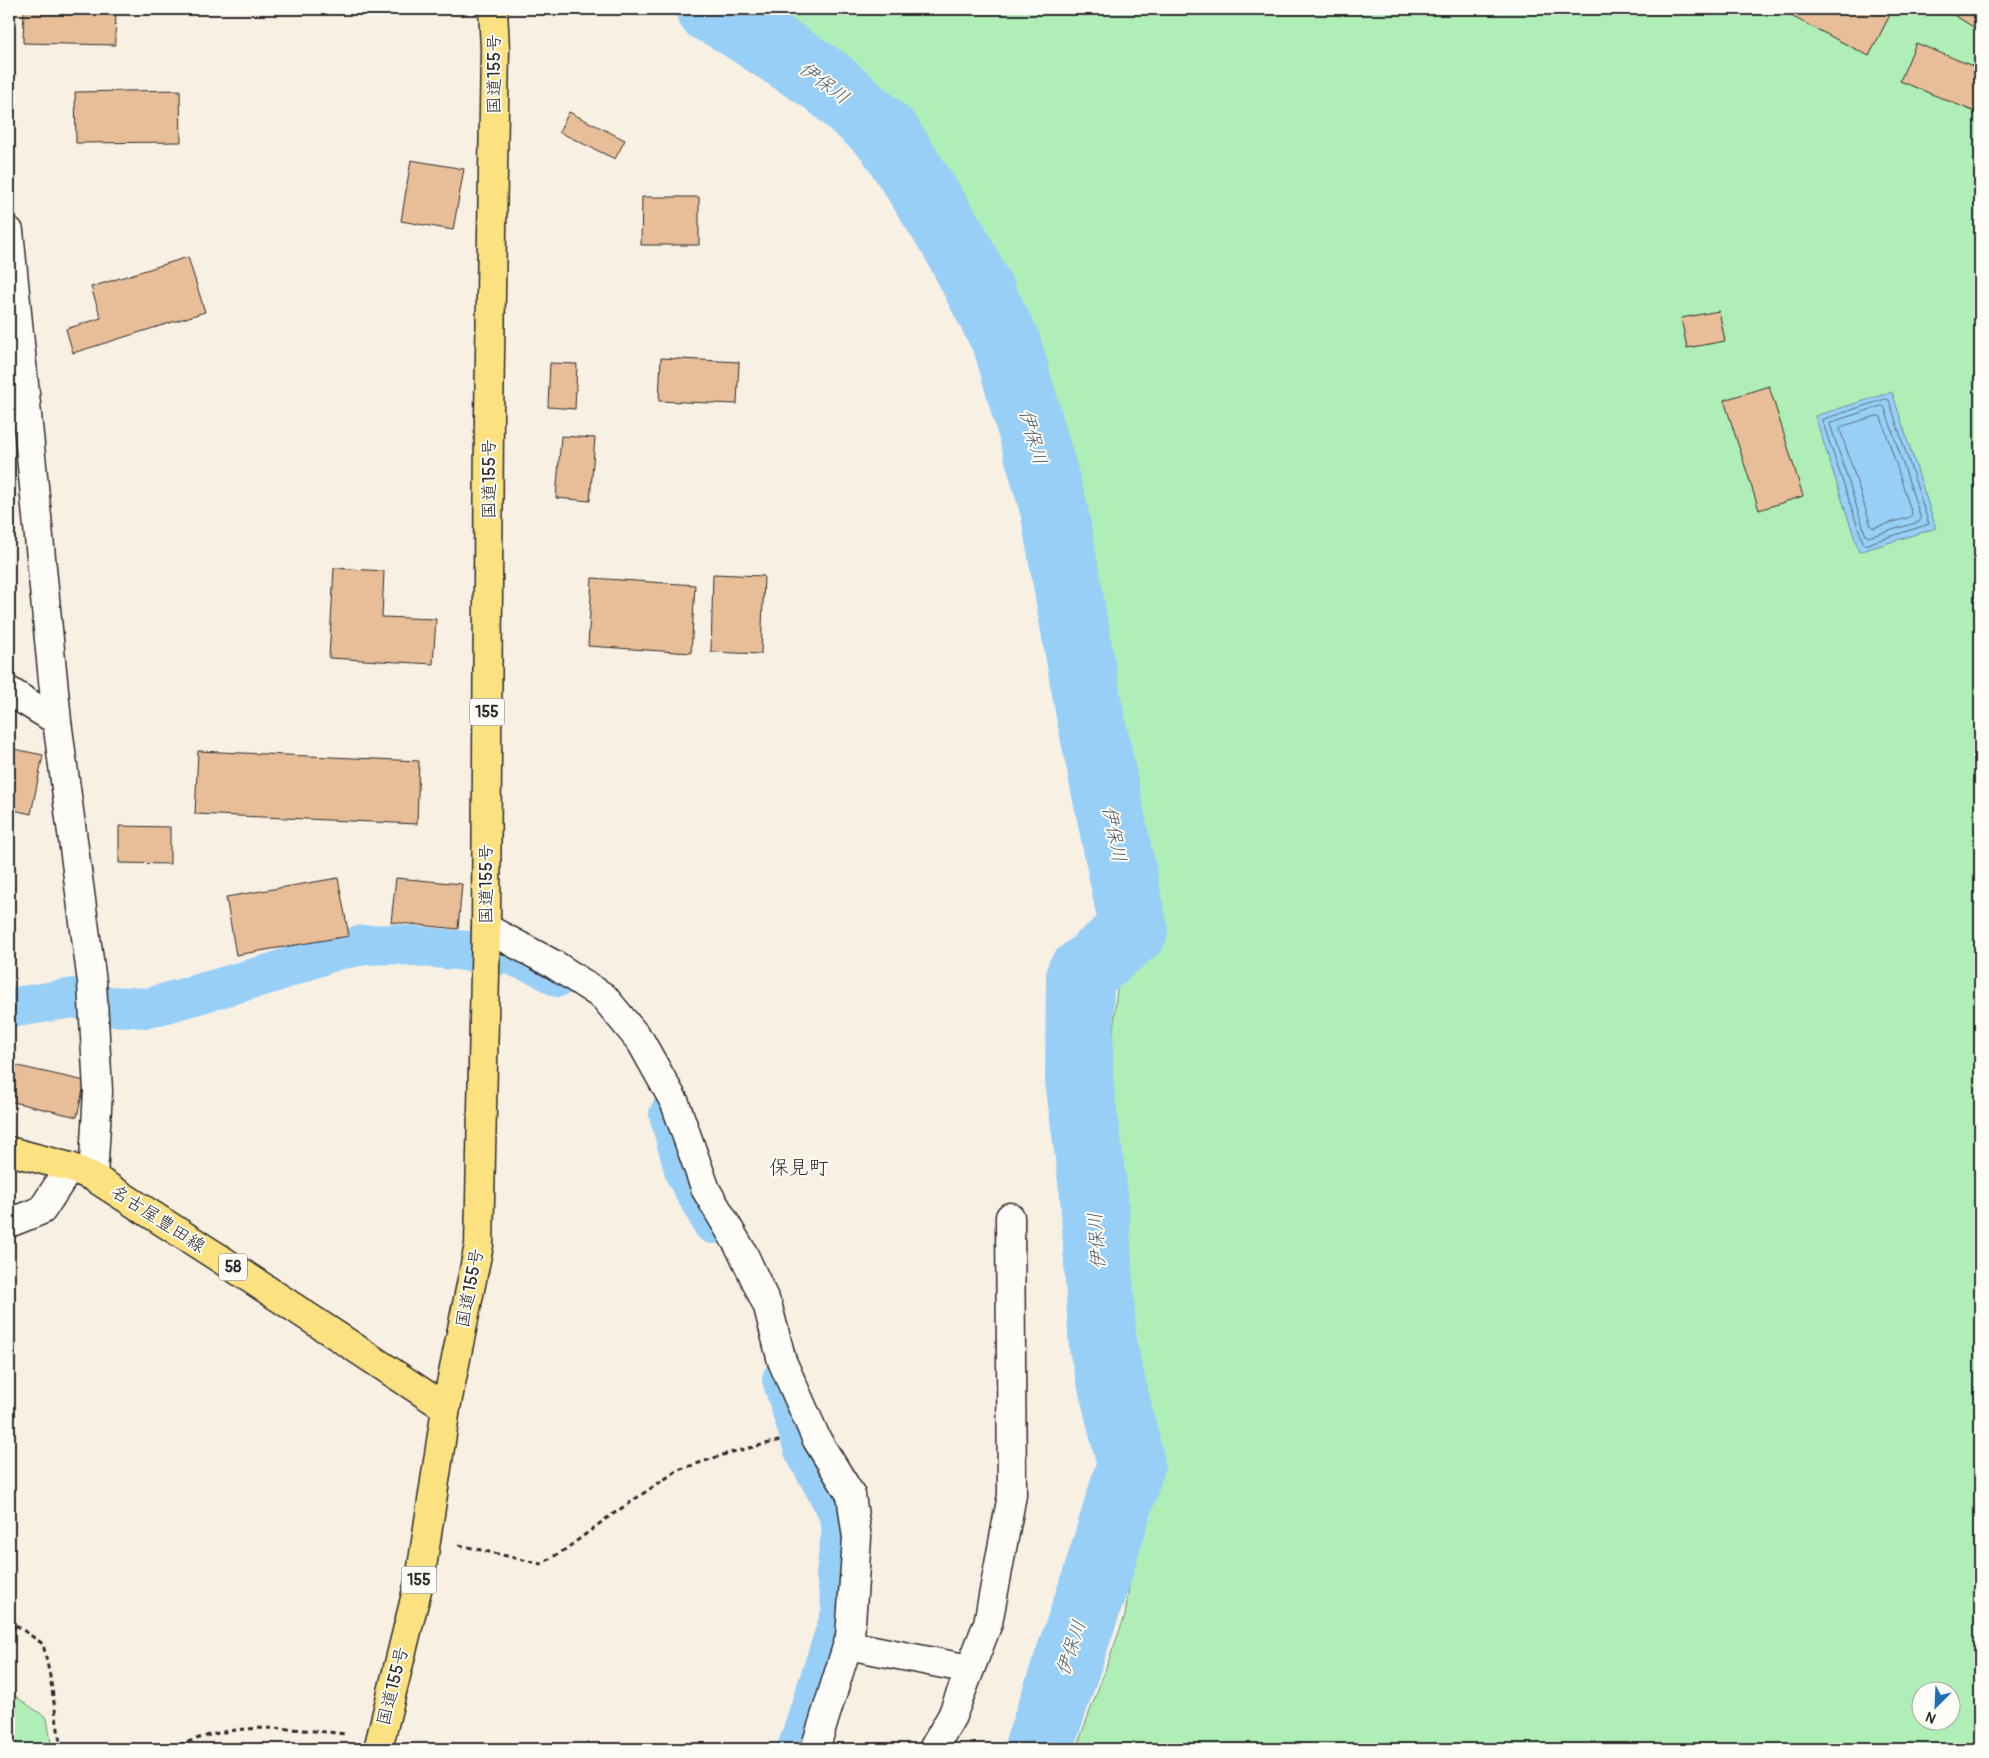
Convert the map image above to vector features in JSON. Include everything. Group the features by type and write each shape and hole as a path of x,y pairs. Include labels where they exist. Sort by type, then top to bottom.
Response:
{"main road":[{"name":"国道155号","path":"379,1744 421,1574 446,1408 479,1245 486,928 489,426 495,49 493,11"},
{"name":"名古屋豊田線","path":"9,1151 81,1172 220,1258 446,1408"}],"street":[{"path":"9,231 57,721 92,982 98,1091 81,1172 42,1210 9,1224"},
{"path":"9,691 57,721"},
{"path":"486,928 555,964 604,997 641,1042 675,1103 706,1190 744,1254 768,1307 782,1361 813,1432 851,1495 857,1538 850,1637 815,1749"},
{"path":"933,1749 952,1716 988,1624 1012,1495 1010,1217"},
{"path":"848,1645 969,1669"}],"path":[{"path":"426,1538 541,1564 566,1549 607,1518 678,1470 729,1453 813,1432"},
{"path":"9,1621 43,1644 61,1749"},
{"path":"9,1636 16,1625"},
{"path":"171,1749 194,1739 212,1735 240,1729 271,1727 352,1734 379,1744"}],"green space":[{"path":"770,9 1980,9 1980,1749 1076,1749 1125,1616 1151,1420 1101,1174 1119,964 1081,627 1047,398 961,193 827,44"},
{"path":"9,1692 47,1718 52,1749 9,1749"}],"water":[{"path":"1892,392 1936,528 1859,552 1815,416"}],"building":[{"path":"24,9 116,9 115,45 23,43"},
{"path":"1792,9 1893,9 1869,56 1789,15"},
{"path":"1944,9 1980,9 1980,31"},
{"path":"1916,43 1980,69 1980,114 1900,81"},
{"path":"180,90 181,142 76,143 75,92"},
{"path":"569,112 625,140 615,159 559,132"},
{"path":"411,160 464,169 453,230 401,221"},
{"path":"642,197 699,197 699,245 641,245"},
{"path":"188,257 205,312 73,353 66,329 101,318 91,287"},
{"path":"1719,311 1725,341 1687,348 1681,318"},
{"path":"661,358 739,362 737,404 659,401"},
{"path":"550,363 577,364 575,409 548,407"},
{"path":"1769,386 1803,496 1759,510 1724,400"},
{"path":"561,436 595,438 590,501 556,498"},
{"path":"334,568 384,571 382,617 436,619 433,664 329,658"},
{"path":"713,574 764,576 761,654 711,652"},
{"path":"592,578 695,585 691,653 588,646"},
{"path":"9,748 43,755 31,814 9,809"},
{"path":"198,751 419,761 417,824 195,814"},
{"path":"119,826 170,827 170,864 119,863"},
{"path":"338,878 349,936 236,955 226,897"},
{"path":"396,878 462,884 458,929 391,922"},
{"path":"9,1064 85,1081 77,1117 9,1101"}],"waterway":[{"name":"伊保川","path":"710,9 727,17 827,82 888,136 955,242 1007,344 1054,509 1088,704 1134,930 1080,975 1079,1080 1094,1195 1103,1347 1131,1464 1096,1579 1038,1749"},
{"path":"9,1008 74,998 110,1006 148,1008 273,973 336,950 365,945 391,944 510,955 540,966 558,977"},
{"path":"669,1114 685,1173 713,1224"},
{"path":"782,1379 804,1450 836,1508 842,1527 836,1575 842,1611 797,1749"}],"district":[{"name":"保見町","path":"799,1167"}]}
